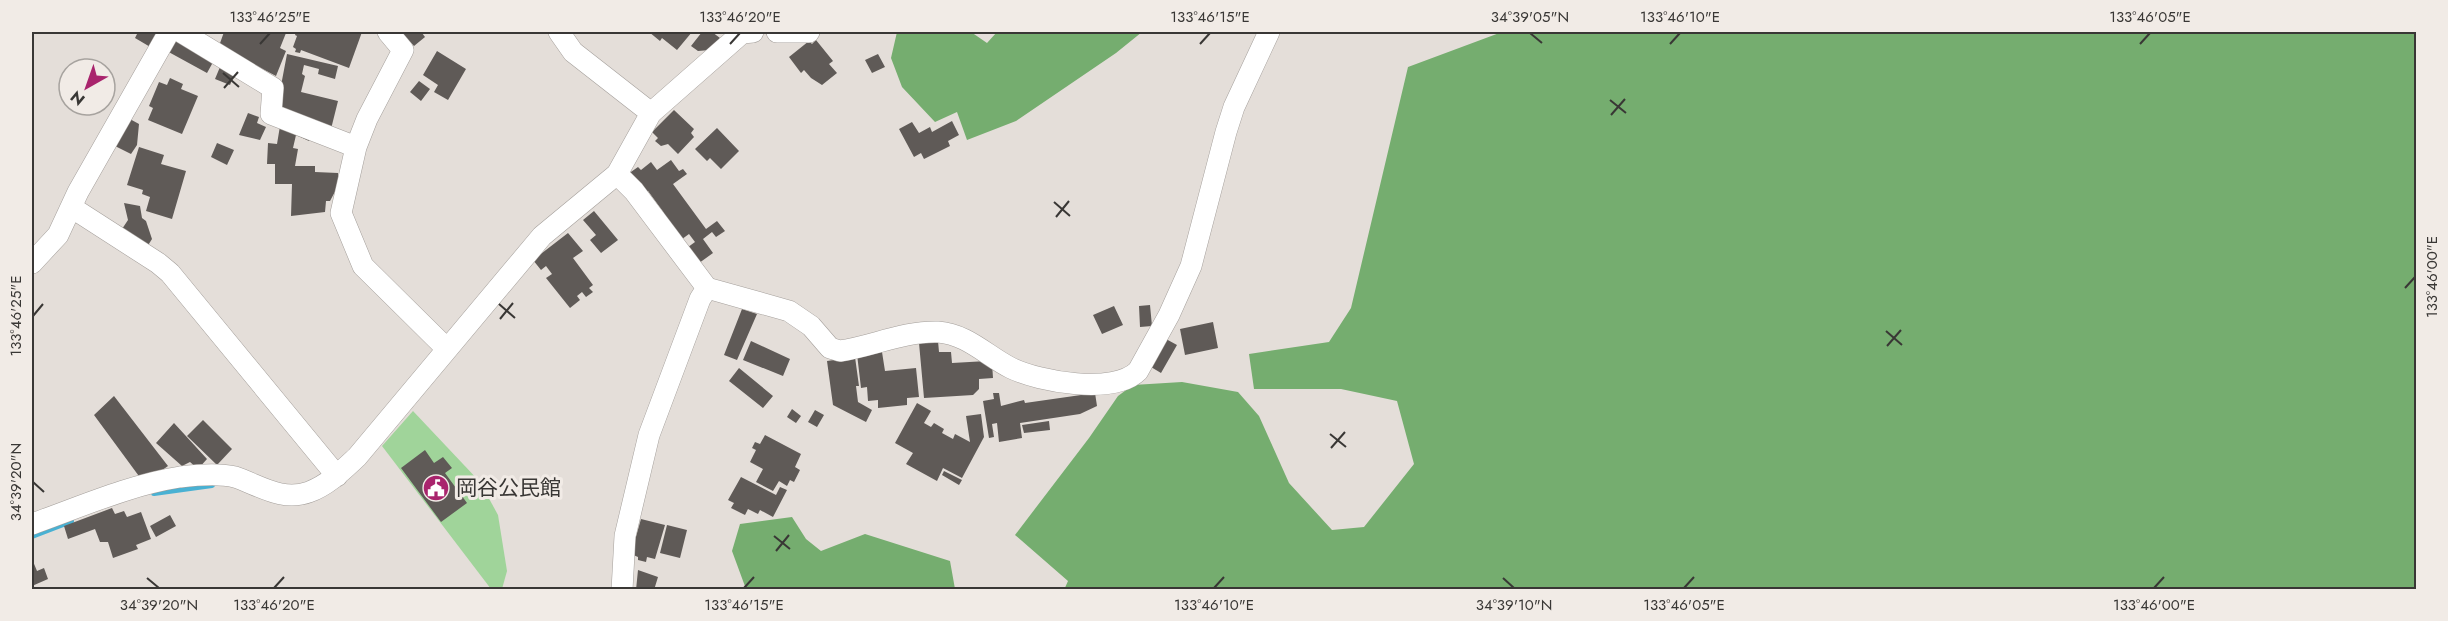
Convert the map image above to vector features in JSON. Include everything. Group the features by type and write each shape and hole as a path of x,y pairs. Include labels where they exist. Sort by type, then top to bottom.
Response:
{"street":[{"path":"32,263 58,235 71,207 169,32"},
{"path":"182,32 213,40 273,88 271,114 356,147"},
{"path":"388,32 403,50 367,119 356,147 341,213 363,266 447,349"},
{"path":"559,32 573,52 655,110"},
{"path":"32,524 130,489 180,477 228,476 259,489 278,494 297,495 309,492 337,476 357,457 542,236 617,174 655,110 742,33 753,32"},
{"path":"777,32 809,32"},
{"path":"617,174 634,191 707,288 789,311 811,326 830,348 840,351 911,334 940,332 960,337 1010,368 1028,375 1087,384 1119,382 1131,378 1138,371 1169,315 1191,266 1234,107 1269,32"},
{"path":"71,207 170,273 337,476"},
{"path":"622,590 627,528 650,435 700,299 707,288"}],"green space":[{"path":"897,32 971,32 987,43 997,32 1142,32 1116,53 1016,121 967,140 957,112 935,122 902,87 891,58"},
{"path":"1502,32 2416,32 2416,589 1064,590 1068,581 1015,535 1118,396 1133,385 1182,382 1238,392 1259,416 1289,483 1332,530 1364,527 1414,464 1397,401 1341,389 1254,389 1249,354 1329,342 1351,308 1408,67"},
{"path":"413,411 480,482 498,515 507,571 502,589 491,589 382,446"},
{"path":"792,517 806,539 821,551 865,534 950,561 955,589 746,589 732,551 740,524"}],"building":[{"path":"138,32 161,32 152,48 135,38"},
{"path":"224,32 286,33 280,48 286,51 276,76 219,46"},
{"path":"296,32 343,34 344,32 362,32 349,68 301,50 300,53 295,52 296,49 293,47"},
{"path":"401,32 424,32 422,33 425,37 414,46"},
{"path":"649,32 692,32 677,50 662,38 660,41"},
{"path":"702,32 712,32 720,38 710,50 698,51 691,46"},
{"path":"171,38 210,55 212,64 207,73 165,50"},
{"path":"816,40 833,61 829,64 837,73 822,85 804,70 801,73 789,57 809,41 812,44"},
{"path":"437,51 466,69 448,100 434,92 438,85 423,75"},
{"path":"287,54 338,66 335,79 318,74 319,69 304,65 302,74 305,76 301,92 338,101 331,129 276,112"},
{"path":"878,54 885,67 872,73 865,60"},
{"path":"220,67 235,73 230,85 215,79"},
{"path":"170,78 183,84 181,89 198,96 182,134 148,120 153,108 149,106 159,82 167,85"},
{"path":"419,81 430,89 421,101 410,92"},
{"path":"674,110 694,129 691,133 694,137 678,154 668,144 661,146 655,141 658,138 652,132"},
{"path":"248,113 259,117 257,123 266,127 260,140 239,135"},
{"path":"128,118 139,124 137,145 131,154 113,145"},
{"path":"952,121 959,135 948,141 950,146 924,159 921,153 914,157 899,129 912,122 919,133 930,127 932,132"},
{"path":"280,126 311,136 309,141 296,135 293,148 298,149 295,166 315,166 315,172 338,173 338,186 330,201 326,201 325,212 291,216 292,184 275,184 275,164 267,164 268,143 277,144"},
{"path":"717,128 739,151 721,169 710,158 707,161 695,149"},
{"path":"217,143 234,150 227,165 211,157"},
{"path":"139,147 164,155 161,164 186,171 172,219 146,211 150,197 142,194 143,190 127,185"},
{"path":"671,160 679,171 683,169 687,174 673,184 706,229 717,221 725,231 716,237 712,232 703,239 713,253 695,266 684,250 695,242 689,234 678,242 659,217 664,213 648,191 643,195 628,174 638,167 641,170 651,162 657,170"},
{"path":"124,203 140,206 142,218 146,221 152,239 147,247 122,229 128,220"},
{"path":"594,211 618,240 601,253 590,240 596,235 583,220"},
{"path":"568,233 583,251 573,258 593,285 589,288 593,292 586,297 582,292 577,296 580,300 570,308 546,278 552,274 546,266 541,270 533,260"},
{"path":"1150,305 1152,326 1140,327 1139,306"},
{"path":"1114,306 1123,325 1102,334 1093,315"},
{"path":"742,309 757,314 737,360 724,355"},
{"path":"1213,322 1218,348 1185,355 1180,329"},
{"path":"1166,339 1177,345 1161,373 1151,367"},
{"path":"751,341 790,359 783,376 743,360"},
{"path":"938,341 939,352 951,352 952,363 987,361 992,363 993,378 979,379 979,389 973,395 924,398 919,343"},
{"path":"882,352 885,371 916,368 919,397 907,398 907,405 878,408 878,400 868,401 867,387 861,388 857,354"},
{"path":"855,357 859,386 856,386 858,402 872,410 866,422 833,405 827,361"},
{"path":"739,368 773,396 763,408 729,381"},
{"path":"993,393 999,393 1001,406 1024,400 1025,403 1095,393 1097,406 1080,414 1020,423 1022,438 999,442 997,423 992,424 994,437 989,438 983,401 994,399"},
{"path":"114,396 168,466 144,483 94,415"},
{"path":"917,403 931,411 924,423 931,427 934,423 944,429 942,433 953,439 955,434 970,442 966,416 981,414 984,437 962,478 943,468 937,481 906,464 913,453 895,443"},
{"path":"792,409 801,416 796,423 787,417"},
{"path":"815,410 824,415 817,427 808,422"},
{"path":"203,420 232,449 217,465 187,436"},
{"path":"1049,421 1050,430 1024,433 1022,425"},
{"path":"174,423 207,459 198,469 190,462 182,466 156,443"},
{"path":"765,435 801,454 795,467 800,470 794,482 790,480 787,486 779,481 773,491 756,482 763,469 750,462 756,450 752,448 755,442 760,444"},
{"name":"岡谷公民館","path":"425,450 434,463 443,457 452,468 445,473 467,503 441,522 401,468"},
{"path":"944,471 962,480 959,485 942,475"},
{"path":"741,477 776,495 780,487 787,490 773,517 760,510 758,514 748,509 745,515 731,508 734,503 728,500"},
{"path":"112,508 115,514 124,511 127,517 141,512 151,539 136,545 138,549 113,558 108,542 100,542 95,529 68,539 64,526"},
{"path":"170,515 176,526 156,537 150,526"},
{"path":"641,519 665,525 655,559 647,557 646,562 638,560 638,557 631,554"},
{"path":"667,525 687,530 680,558 660,553"},
{"path":"32,559 37,571 44,568 48,579 32,586"},
{"path":"638,570 658,577 654,590 636,590"}],"waterway":[{"path":"154,493 212,485"},
{"path":"32,536 71,521"}],"place":[{"name":"岡谷公民館","path":"436,488"}]}
